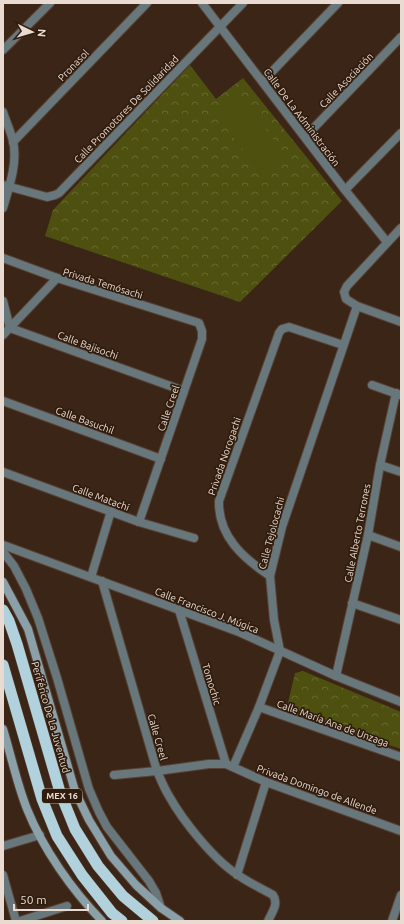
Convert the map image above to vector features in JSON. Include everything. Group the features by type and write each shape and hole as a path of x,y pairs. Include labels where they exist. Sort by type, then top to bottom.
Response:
{"highway":[{"name":"Periférico De La Juventud","path":"3,610 18,644 60,792 75,829 98,866 122,896 153,921"},
{"name":"MEX 16","path":"3,665 42,799 57,836 82,875 112,913 122,921"}],"main road":[{"path":"3,582 28,629 75,791 89,820 111,856 136,885 161,908 180,921"},
{"path":"3,729 27,808 40,835 67,880 102,921"}],"street":[{"path":"3,50 50,3"},
{"name":"Pronasol","path":"13,142 147,3"},
{"name":"Calle De La Administración","path":"202,3 345,190 387,242"},
{"name":"Calle Promotores De Solidaridad","path":"6,186 47,197 59,193 244,3"},
{"path":"263,81 338,3"},
{"name":"Calle Asociación","path":"305,137 401,37"},
{"path":"3,112 13,142 13,168 6,186 3,208"},
{"path":"345,190 401,133"},
{"path":"401,228 347,286 344,292 346,299 357,306 401,321"},
{"name":"Privada Temósachi","path":"3,258 57,278 199,323"},
{"path":"3,335 57,278"},
{"path":"3,301 10,328"},
{"name":"Calle Tejolocachi","path":"280,651 274,620 270,576 282,527 357,306"},
{"name":"Calle Creel","path":"139,522 202,339 202,331 199,323"},
{"name":"Privada Norogachi","path":"270,576 251,563 231,543 221,520 219,501 277,337 282,329 289,327 343,345"},
{"name":"Calle Bajisochi","path":"10,328 184,391"},
{"path":"372,385 399,394"},
{"name":"Calle Alberto Terrones","path":"336,676 368,535 380,465 399,394"},
{"name":"Calle Basuchil","path":"3,401 161,459"},
{"path":"380,465 401,472"},
{"name":"Calle Matachí","path":"3,472 139,522 194,538"},
{"path":"91,577 111,511"},
{"path":"368,535 401,547"},
{"name":"Calle Francisco J. Múgica","path":"3,544 239,632 336,676 401,702"},
{"path":"3,552 14,566 26,589 38,618 89,789 107,827 149,881 156,893 161,908"},
{"name":"Calle Creel","path":"102,581 157,771 168,795 177,811 213,855 237,875 273,895 276,905 268,921"},
{"path":"352,603 401,620"},
{"name":"Tomochic","path":"179,610 230,766"},
{"path":"114,775 209,764 230,766 259,707 280,651"},
{"name":"Calle María Ana de Unzaga","path":"259,707 401,757"},
{"name":"Privada Domingo de Allende","path":"230,766 266,782 401,831"},
{"path":"237,875 266,782"},
{"path":"97,833 107,827"},
{"path":"3,846 40,835"},
{"path":"3,875 16,921"},
{"path":"392,921 401,897"},
{"path":"20,921 67,906"}],"green space":[{"path":"190,65 216,99 243,78 342,201 240,302 45,236 53,210"},
{"path":"238,99 243,99 283,152 283,157 267,169 258,168 218,118 221,110"},
{"path":"303,671 401,712 401,749 286,711 295,673"}]}
